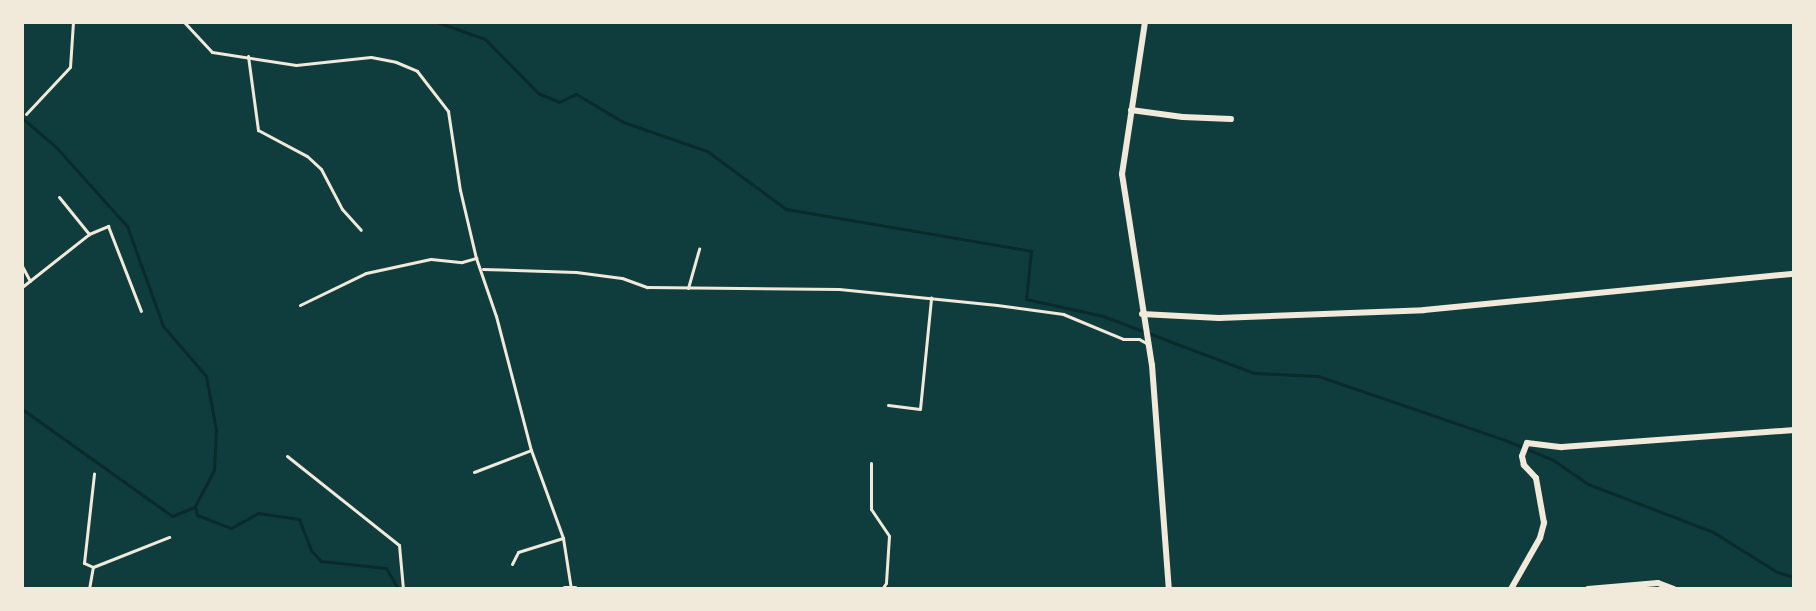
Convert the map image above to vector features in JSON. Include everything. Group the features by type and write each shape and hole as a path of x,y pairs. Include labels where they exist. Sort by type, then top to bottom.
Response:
{"street":[{"path":"1145,22 1122,174 1148,344 1169,589"},
{"path":"1131,110 1231,119"},
{"path":"1142,314 1233,318 1424,310 1794,274"},
{"path":"1511,589 1540,538 1544,523 1536,478 1522,456 1527,443 1575,447 1794,430"},
{"path":"1588,589 1658,583 1674,589"}],"lane":[{"path":"26,114 70,67 73,22"},
{"path":"184,22 212,52 296,65 371,57 417,71 448,111 460,190 476,258 483,269 531,450 563,538 570,589"},
{"path":"1068,22 1083,22"},
{"path":"248,56 258,130 307,156 321,169 342,209 361,230"},
{"path":"59,197 89,234"},
{"path":"22,287 89,234 108,226 141,311"},
{"path":"688,288 699,249"},
{"path":"300,305 366,273 431,259 462,262 476,258"},
{"path":"22,266 30,281"},
{"path":"483,269 576,272 622,278 647,287 839,289 931,298 1063,314 1123,339 1139,339 1148,344"},
{"path":"888,405 920,409 931,298"},
{"path":"474,472 531,450"},
{"path":"287,456 399,545 403,589"},
{"path":"871,463 871,509 889,536 886,583 882,589"},
{"path":"94,474 84,563 93,567 169,537"},
{"path":"512,564 518,552 563,538"},
{"path":"89,589 93,567"}],"waterway":[{"path":"437,22 485,39 538,93 559,102 576,94 623,122 707,151 786,209 1031,251 1026,299 1103,316 1254,373 1318,376 1505,440 1553,460 1588,484 1713,532 1777,572 1794,577"},
{"path":"22,118 56,147 127,226 163,326 206,376 216,430 214,470 195,506 197,515 231,528 258,513 299,519 311,550 321,561 386,568 398,589"},
{"path":"22,409 172,516 194,507"}]}
